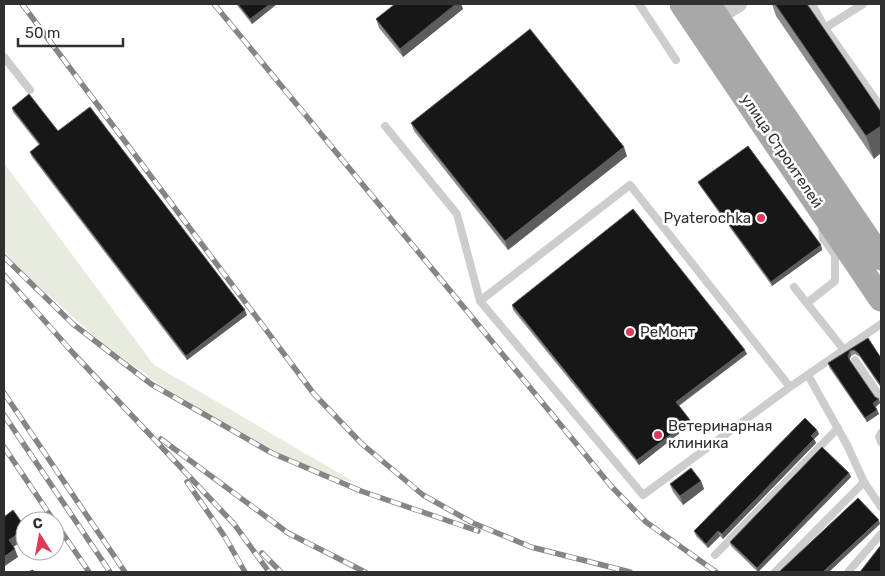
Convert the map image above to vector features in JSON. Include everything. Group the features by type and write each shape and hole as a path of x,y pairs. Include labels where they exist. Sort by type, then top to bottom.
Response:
{"main road":[{"name":"улица Строителей","path":"682,4 708,16 881,258"},
{"name":"улица Строителей","path":"708,16 820,209 881,299"}],"street":[{"path":"708,16 739,4"}],"lane":[{"path":"639,4 676,60"},
{"path":"812,4 825,28 881,107"},
{"path":"825,28 863,4"},
{"path":"4,57 30,90"},
{"path":"385,126 457,214 480,302 643,495 790,387 881,324"},
{"path":"480,302 630,184 790,387"},
{"path":"806,303 835,281 835,255 823,238 820,209"},
{"path":"794,286 844,350"},
{"path":"855,360 881,398"},
{"path":"808,375 838,428 864,482 881,507"},
{"path":"715,555 838,428"},
{"path":"881,434 879,437 881,442"},
{"path":"775,572 864,482"},
{"path":"848,572 881,534"}],"shaded area":[{"path":"4,163 154,365 356,483 320,475 181,400 102,343 25,274 4,252"}],"building":[{"path":"238,4 270,4 250,19"},
{"path":"395,4 456,4 400,49 376,19"},
{"path":"775,4 807,4 881,112 881,126 866,136"},
{"path":"530,29 624,147 505,241 411,123"},
{"path":"29,94 58,131 90,107 245,310 186,356 30,152 40,144 12,108"},
{"name":"Pyaterochka","path":"748,146 821,245 771,282 698,182"},
{"name":"РеМонт","path":"633,209 745,350 676,402 690,420 637,460 512,305"},
{"path":"868,338 881,358 881,386 858,353 854,350 850,351 848,356 875,397 879,399 873,403 877,410 865,418 828,363"},
{"path":"805,418 817,430 811,436 814,439 722,534 718,531 706,544 694,531"},
{"path":"822,447 849,473 757,568 730,542"},
{"path":"691,468 701,481 680,496 670,484"},
{"path":"858,498 879,520 823,572 779,572"},
{"path":"13,510 15,513 15,536 9,540 15,549 4,557 4,517"},
{"path":"881,545 881,572 860,572"}],"railway":[{"path":"22,4 314,394 362,444 423,495 473,523 531,547 630,572"},
{"path":"214,4 611,486 646,522 716,572"},
{"path":"4,257 73,324 151,384 272,453 361,491 478,531"},
{"path":"4,275 73,353 234,524 269,572"},
{"path":"4,393 125,572"},
{"path":"4,415 110,572"},
{"path":"161,439 288,533 365,572"},
{"path":"4,447 47,511"},
{"path":"187,482 225,537 245,572"},
{"path":"65,537 89,572"},
{"path":"262,553 281,572"}],"place":[{"name":"Pyaterochka","path":"761,218"},
{"name":"РеМонт","path":"630,332"},
{"name":"Ветеринарная клиника","path":"658,435"}]}
